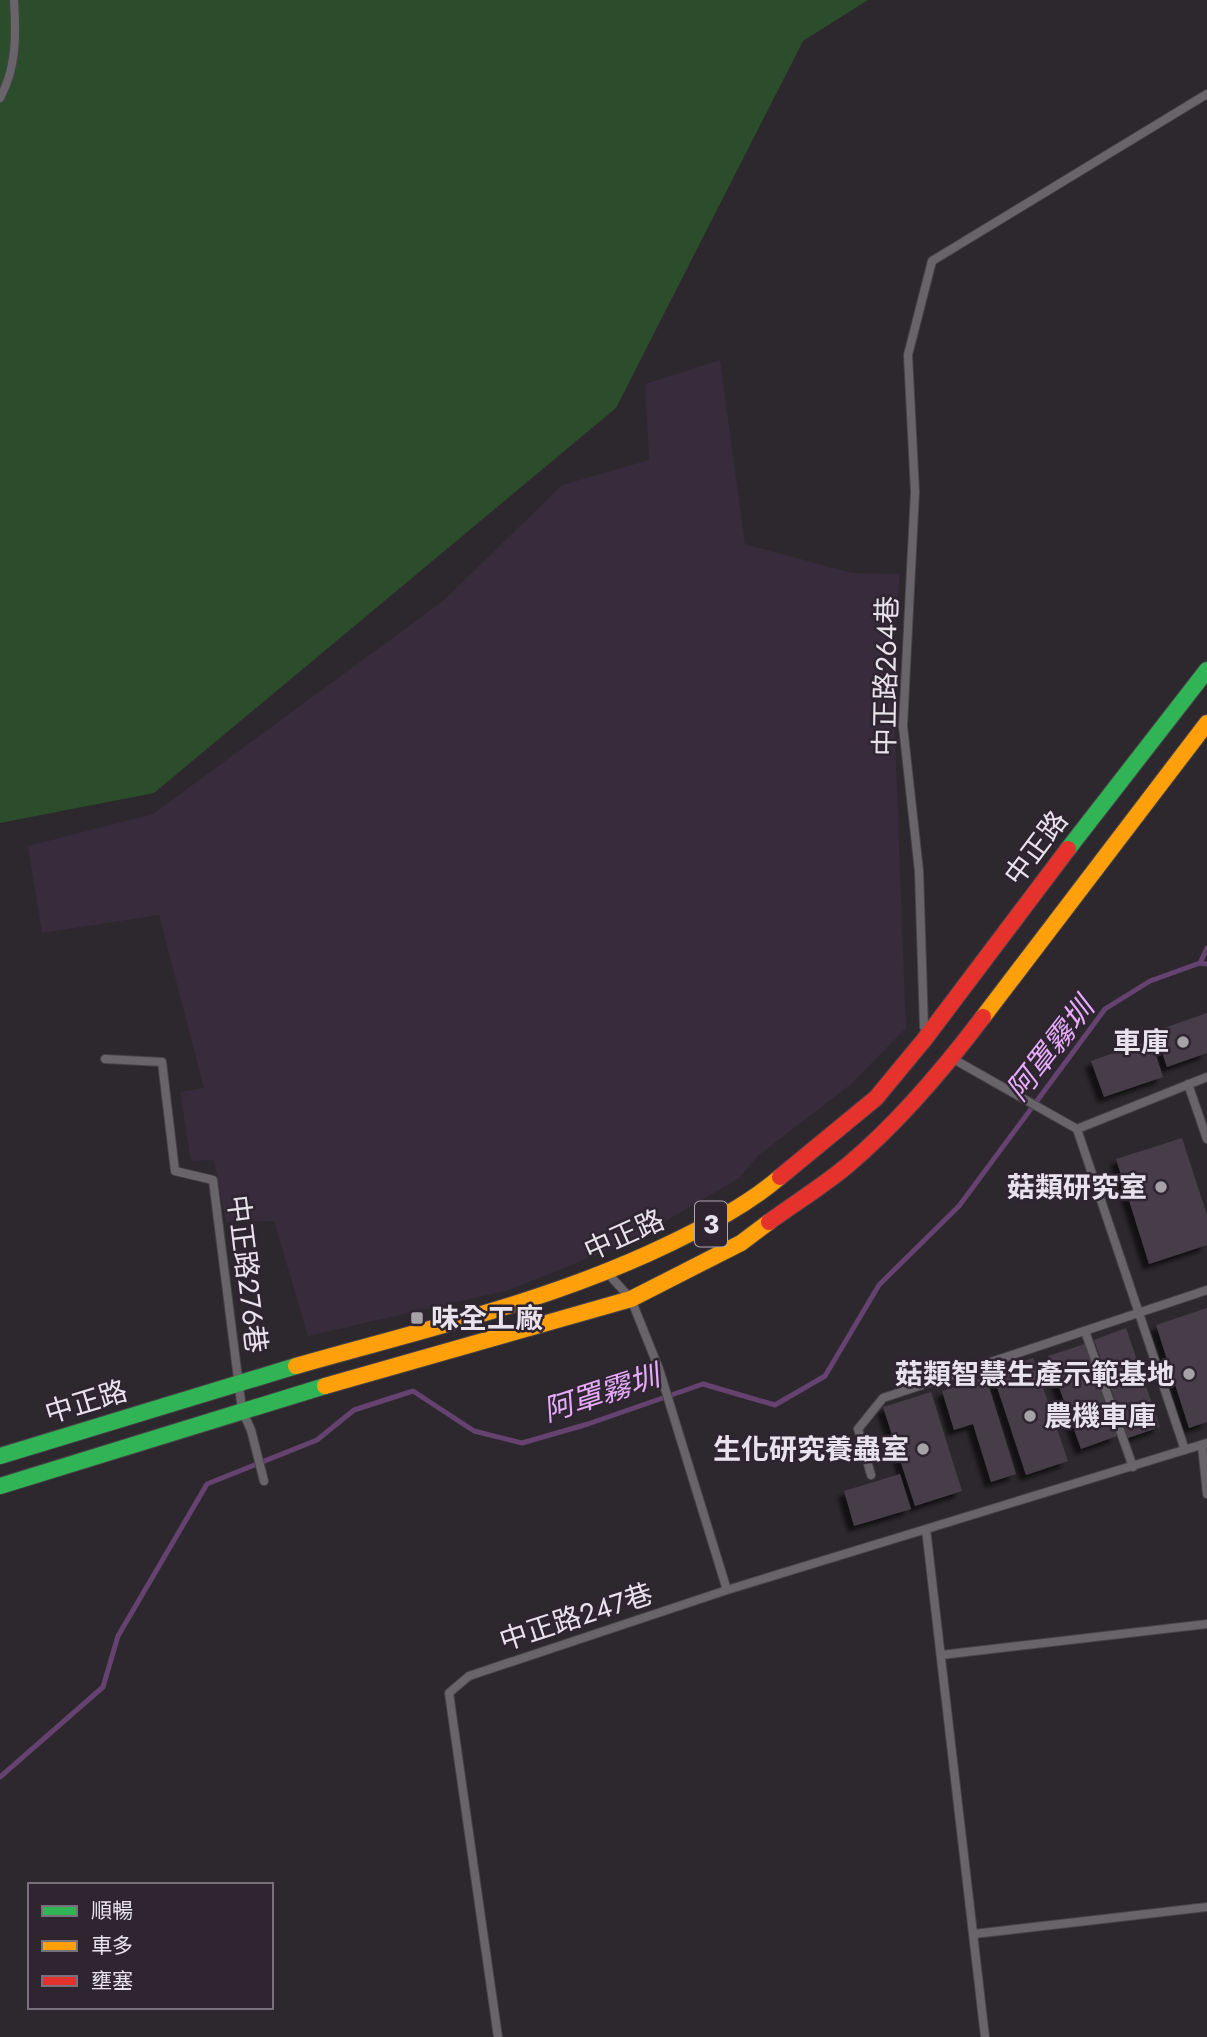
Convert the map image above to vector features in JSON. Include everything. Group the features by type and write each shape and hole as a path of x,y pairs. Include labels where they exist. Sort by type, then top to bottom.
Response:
{"main road":[{"name":"中正路","path":"0,1456 238,1382 519,1303 609,1273 725,1217 776,1181 876,1098 924,1040 1150,740 1207,670"},
{"name":"中正路","path":"0,1486 242,1410 631,1299 741,1243 848,1165 952,1058 1207,723"}],"lane":[{"path":"0,98 7,85 16,50 13,0"},
{"name":"中正路264巷","path":"924,1040 919,871 903,726 915,492 908,355 932,261 1207,94"},
{"path":"952,1058 1077,1129 1185,1450"},
{"name":"中正路276巷","path":"105,1059 162,1062 175,1171 213,1180 242,1410 251,1430 264,1481"},
{"path":"1077,1129 1207,1077"},
{"path":"1188,1084 1207,1139"},
{"path":"609,1273 631,1299 659,1369 727,1590 1204,1444 1207,1494"},
{"path":"871,1475 858,1429 883,1398 1207,1290"},
{"path":"1085,1331 1133,1467"},
{"path":"926,1529 985,2037"},
{"name":"中正路247巷","path":"498,2037 449,1693 470,1676 727,1590"},
{"path":"941,1655 1207,1624"},
{"path":"974,1934 1207,1907"}],"shaded area":[{"path":"720,360 745,544 852,573 900,574 892,659 906,1028 850,1085 759,1155 738,1179 631,1241 509,1290 308,1336 274,1221 226,1222 214,1160 191,1161 180,1092 204,1088 159,915 42,933 28,846 153,814 443,601 562,485 649,460 645,384"}],"green space":[{"path":"0,0 868,0 803,41 616,408 154,793 0,823"}],"building":[{"name":"車庫","path":"1207,1013 1207,1053 1167,1067 1155,1031"},
{"path":"1151,1040 1163,1077 1104,1097 1091,1061"},
{"name":"菇類研究室","path":"1182,1138 1207,1215 1207,1245 1149,1264 1116,1159"},
{"name":"菇類智慧生產示範基地","path":"1207,1308 1207,1422 1189,1428 1156,1325"},
{"path":"1126,1328 1160,1427 1128,1438 1094,1340"},
{"path":"1085,1344 1117,1436 1081,1449 1048,1356"},
{"name":"農機車庫","path":"1033,1358 1068,1461 1026,1475 992,1372"},
{"path":"986,1377 1016,1474 991,1482 973,1424 954,1430 942,1391"},
{"name":"生化研究養蟲室","path":"931,1392 962,1491 915,1506 883,1407"},
{"path":"900,1474 911,1509 854,1526 844,1491"}],"waterway":[{"path":"1200,963 1207,948"},
{"name":"阿罩霧圳","path":"0,1777 103,1687 118,1636 207,1484 317,1440 354,1410 413,1391 474,1431 522,1443 588,1424 703,1384 775,1405 825,1376 879,1285 959,1206 1105,1009 1150,981 1200,963 1207,964"}],"traffic: fast":[{"path":"1068,849 1207,670"},
{"path":"0,1456 296,1366"},
{"path":"0,1486 325,1386"}],"traffic: slow":[{"path":"983,1017 1207,723"},
{"path":"296,1366 486,1313 580,1282 700,1229 741,1205 780,1177"},
{"path":"325,1386 631,1299 741,1243 769,1222"}],"traffic: jam":[{"path":"780,1177 876,1098 924,1040 1068,849"},
{"path":"769,1222 838,1173 885,1131 936,1076 983,1017"}],"place":[{"name":"車庫","path":"1183,1042"},
{"name":"菇類研究室","path":"1161,1187"},
{"name":"味全工廠","path":"417,1318"},
{"name":"菇類智慧生產示範基地","path":"1189,1374"},
{"name":"農機車庫","path":"1030,1416"},
{"name":"生化研究養蟲室","path":"923,1449"}]}
